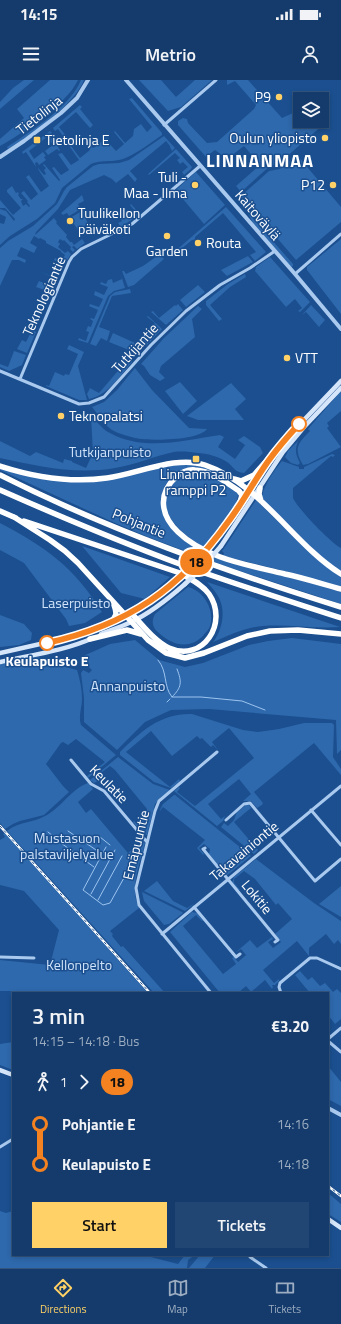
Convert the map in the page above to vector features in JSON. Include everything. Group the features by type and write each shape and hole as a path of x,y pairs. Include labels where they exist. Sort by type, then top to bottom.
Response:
{"highway":[{"path":"227,476 241,481 250,477 257,472 265,461 285,440"},
{"path":"0,466 32,474 74,480 128,475 167,464 189,462 208,466 227,476 255,495 319,558 341,574"},
{"path":"239,506 242,495 239,491 209,473 195,470 181,473 169,483 164,495 163,507 168,520 178,532 198,547 230,560 341,589"},
{"name":"Pohjantie","path":"0,475 140,537 246,577 341,607"},
{"path":"260,488 259,494 261,501"},
{"name":"Pohjantie","path":"0,490 59,516 187,567 341,618"},
{"path":"0,511 180,573 198,584 210,594 214,603 216,617 214,629 207,641 195,650 177,651 162,644 131,613"},
{"path":"14,517 65,551 125,616 157,647 166,653 185,658 204,654 246,636 270,631 298,630 341,634"},
{"path":"110,622 114,619 116,613 112,601"},
{"path":"90,639 127,630 143,634"}],"main road":[{"path":"0,653 80,635 131,613 146,604 179,579 195,564 214,541 272,456 285,440 341,381"},
{"path":"0,662 48,651 90,639 131,622 159,606 201,569 221,546 290,444 341,388"},
{"path":"0,1070 12,1075"},
{"path":"329,1220 341,1228"}],"street":[{"name":"Kaitoväylä","path":"126,80 341,329"},
{"path":"164,125 216,80"},
{"name":"Tietolinja","path":"0,157 61,113 77,98 86,81"},
{"name":"Teknologiantie","path":"20,379 72,257 86,246 132,224 200,166"},
{"path":"295,274 341,234"},
{"name":"Tutkijantie","path":"0,371 79,404 99,400 109,393 151,345 186,311 220,285 250,268 275,251"},
{"name":"Emäpuuntie","path":"210,992 139,905 136,897 136,888 159,801 217,752"},
{"name":"Keulatie","path":"71,760 91,784 101,788 104,791 147,842"},
{"name":"Takavainiontie","path":"162,934 341,786"},
{"path":"226,820 244,804 250,803 315,881 341,859"},
{"path":"311,810 341,845"},
{"name":"Lokitie","path":"205,848 203,849 278,940 275,942"},
{"path":"194,907 236,958 240,954"},
{"path":"0,958 34,958"},
{"path":"280,992 278,987 280,983 310,958 317,958 341,969"},
{"path":"329,1039 341,1028"},
{"path":"329,1041 341,1052"},
{"path":"329,1108 341,1114"},
{"path":"0,1147 12,1140"},
{"path":"250,1257 266,1268"}],"green space":[{"path":"24,80 34,80 0,109 0,102 13,88"},
{"path":"50,80 78,80 64,99 55,108 32,126 0,146 0,139 24,118 17,109"},
{"path":"81,80 84,80 79,90 62,109 40,128 8,149 7,147 49,118 59,109 76,90"},
{"path":"139,80 161,80 176,97 195,80 212,80 181,107 168,111"},
{"path":"227,80 248,80 282,118 293,113 293,128 319,128 277,165 271,165 241,192 236,186 260,165 244,146 227,159 215,150 206,157 178,125 178,121 183,118 187,119 188,123 207,143 217,142 254,109 256,105 235,81 227,85"},
{"path":"132,98 162,133 162,135 124,159 91,164 62,188 55,203 37,219 10,236 0,245 0,223 4,224 6,217 0,214 0,209 6,211 14,221 15,219 5,208 0,208 0,200 13,215 21,208 7,192 7,190 12,186 16,193 18,192 21,199 23,199 21,201 23,206 26,204 29,207 28,201 21,193 24,191 31,200 38,194 26,177 29,175 41,192 49,186 38,169 44,175 46,174 44,164 59,181 60,180 52,168 54,167 61,175 69,170 58,154 62,153 71,165 79,160 70,147 70,146 75,142 71,146 80,158 90,150 88,147 95,147 107,137 109,139 107,141 116,151 124,144 114,132 115,131 125,143 133,136 134,129 141,124 147,132 152,127 129,99"},
{"path":"80,105 82,107 80,109 93,125 90,128 76,112 59,127 67,137 65,139 58,129 55,131 53,128"},
{"path":"50,131 52,133 49,135 60,150 59,151 57,149 48,155 45,151 53,145 47,137 29,151 34,159 43,152 46,156 44,157 46,160 39,165 37,162 35,163 36,167 26,152 23,154 22,152"},
{"path":"164,136 175,148 172,151 166,141 130,171 137,179 135,182 128,174 116,183 104,175 70,190 58,209 36,232 35,235 54,218 57,222 56,223 67,235 66,237 74,245 82,239 85,243 77,249 74,246 72,247 75,250 73,252 70,249 71,247 64,240 63,241 60,239 58,242 60,244 58,247 65,253 68,251 71,254 64,265 54,260 55,258 61,261 65,255 61,251 46,243 46,241 34,236 30,243 37,247 34,253 21,247 17,256 26,260 25,263 19,260 12,260 0,286 0,248 8,241 33,226 57,204 67,187 93,166 99,164 119,163 129,160"},
{"path":"176,149 192,167 191,169 184,175 182,172 188,167 183,162 180,164 177,160 180,158 175,153 149,175 148,174"},
{"path":"297,155 341,207 341,222 296,260 241,196 269,171 280,169"},
{"path":"196,172 225,205 204,224 177,192 172,196 170,195"},
{"path":"82,195 84,201 78,204 81,209 69,216 67,213 63,215 61,213"},
{"path":"131,204 140,214 121,227 118,223 122,221 120,218 124,215 122,213 124,211 128,216 134,210 130,205"},
{"path":"226,207 266,252 255,261 250,255 256,252 223,213 195,237 195,239 175,254 178,259 173,253"},
{"path":"84,210 88,218 86,219 88,224 78,230 70,218 80,212 81,214 81,211"},
{"path":"248,213 293,264 293,266 291,267 253,223"},
{"path":"341,239 341,314 307,270 307,267"},
{"path":"160,254 164,259 134,285 128,287 122,271 126,274 143,266"},
{"path":"248,256 253,262 227,276 221,270"},
{"path":"270,257 310,302 300,312 298,311 302,308 295,299 286,307 255,271 256,267"},
{"path":"39,271 58,279 53,293 36,287 39,281 51,286 54,278"},
{"path":"120,272 125,288 114,291 108,296 88,343 78,340 79,338 86,341 89,332 86,331 88,326 91,327 93,321 90,319 94,319 98,310 89,306 90,304 99,307 103,299 94,295 95,291 104,295 108,287 100,284 101,282 106,284 108,280 112,279 113,283 122,279"},
{"path":"245,274 246,277 230,287 210,305 222,319 219,321 206,305 206,301 228,284"},
{"path":"198,285 205,292 186,307 180,300"},
{"path":"130,289 131,293 112,296 99,327 110,331 107,341 101,338 96,346 90,344 110,296 115,292"},
{"path":"178,304 183,310 166,325 151,312 153,311 159,318"},
{"path":"311,305 325,320 319,327 306,312 302,315"},
{"path":"198,306 202,309 192,319 195,337 161,366 159,372 165,378 160,381 150,375 141,364 164,338"},
{"path":"148,316 162,329 146,346 140,341 155,323 147,317"},
{"path":"30,328 36,332 27,353 17,349 22,340 26,342 30,334 27,333"},
{"path":"113,333 135,343 129,350 109,342"},
{"path":"69,345 84,352 78,366 87,400 79,400 46,386 49,386 55,372 64,376 65,374 69,375 78,354 67,349"},
{"path":"14,351 26,355 22,365 9,371 0,367 0,364 8,367"},
{"path":"129,358 132,362 113,385 102,394 89,399 87,394 90,388 99,393"},
{"path":"135,368 152,390 189,428 207,429 202,433 184,438 151,440 135,438 118,433 109,428 92,407 104,402 117,390"},
{"path":"180,382 197,401 183,414 165,391"},
{"path":"231,383 246,399 235,409 244,420 198,420 187,416"},
{"path":"341,391 341,411 327,423 329,426 327,428 341,447 308,464 303,465 298,455 298,446 302,439 310,431 308,429"},
{"name":"Tutkijanpuisto","path":"91,417 107,432 123,439 137,442 179,442 220,435 224,437 218,447 235,459 245,445 238,440 244,436 260,447 263,453 244,473 236,470 227,462 217,457 186,452 167,454 122,467 86,471 57,469 0,458 0,441 30,456 36,452 63,463 64,459 72,461 86,468 93,453"},
{"path":"298,441 296,454 300,463 298,465 291,463 285,457 288,451"},
{"path":"332,454 335,455 333,457 331,456 293,488 293,498 301,510 316,526 330,540 341,548 341,572 320,556 262,500 262,495 266,485 282,461 299,467 299,469 304,469 304,467"},
{"path":"180,464 200,465 219,473 218,475 195,468 168,482 164,487 162,494 166,519 202,551 341,592 341,604 222,565 148,537 0,470 0,467 32,476 108,480"},
{"path":"190,472 209,475 235,490 238,494 237,500 230,514 205,548 189,537 174,523 168,514 166,506 166,496 171,487 179,478"},
{"path":"256,500 304,547 341,577 341,587 293,573 223,556 224,553 222,551"},
{"name":"Laserpuisto","path":"0,523 32,541 58,560 80,582 102,612 85,623 69,626 66,619 24,563 0,550"},
{"path":"82,546 170,577 145,599 121,593"},
{"path":"207,582 340,627 257,627 237,632 213,642 222,624 223,613 219,597"},
{"path":"188,587 194,589 207,602 211,614 210,626 203,636 192,643 175,643 164,637 155,629 153,620 155,614"},
{"path":"0,615 24,624 32,633 31,640 19,645 0,647"},
{"name":"Annanpuisto","path":"292,638 341,644 341,750 337,754 336,720 209,709 171,710 145,722 117,750 84,722 84,698 81,673 83,670 89,673 92,670 82,661 81,657 110,644 135,640 159,660 185,667 203,663 249,645"},
{"path":"36,657 54,658 61,666 77,670 82,695 80,718 81,725 116,755 88,778 87,776 105,762 76,739 68,745 63,742 61,743 46,764 69,792 44,815 20,821 5,829 0,823 0,664"},
{"path":"181,714 192,714 243,730 258,732 304,723 332,723 334,725 333,757 341,769 341,775 314,743 254,792 263,803 257,808 251,801 243,801 251,794 239,779 208,804 221,819 225,816 223,821 217,826 174,791 179,787 180,788 177,792 195,806 254,758 229,728 212,742 218,750 213,745 211,747 202,738 200,739 197,736 172,756 151,731 126,752 170,787 179,779 180,781 171,788 154,782 120,755 120,752 128,744 152,725 161,720"},
{"path":"118,757 153,784 170,790 155,804 147,835 143,834 133,822 134,821 136,823 146,815 147,809 115,770 110,766 97,776 104,784 103,785 98,781 94,783 90,780"},
{"name":"Mustasuon palstaviljelyalue","path":"88,783 93,789 78,802 86,813 91,809 128,853 141,842 141,838 145,843 135,884 136,900 139,908 110,931 121,947 123,946 164,992 153,992 7,831 16,825 36,820 51,813 82,786"},
{"path":"174,795 251,856 230,873 227,875 225,874 209,854 210,849 204,844 199,848 204,854 203,855 197,848 205,840 163,807 160,811 163,804"},
{"path":"246,805 249,805 251,808 234,822 258,850 254,854 221,827 224,823 228,826 234,820 237,812"},
{"name":"Kellonpelto","path":"5,833 147,992 0,991 0,960 50,965 59,930 24,891 0,885 0,840 5,837 3,834"},
{"path":"256,859 314,903 341,921 341,944 338,940 334,944 326,934 309,948 309,956 297,941 263,970 274,983 279,979 275,985 272,985 272,989 265,980 251,992 246,986 239,992 219,992 170,932 192,912 197,913 203,921 196,915 183,926 223,974 236,964 232,958 234,957 238,962 246,955 241,949 235,953 250,940 257,948 272,937 273,939 268,942 273,948 281,942 275,934 292,919 278,903 276,905 255,879 244,871 234,879 234,883 240,890 238,890 232,883 234,877"},
{"path":"157,881 173,901 187,908 195,903 185,911 144,891"},
{"path":"341,886 341,917 319,904"},
{"path":"142,892 183,913 169,924 164,925 144,901"},
{"path":"300,971 308,980 312,977 320,986 325,983 333,992 337,989 341,993 341,1019 335,1024 329,1016 329,992 309,992 295,975"},
{"path":"12,1042 12,1070 0,1065 0,1044"},
{"path":"329,1067 341,1082 341,1106 329,1100"},
{"path":"329,1194 341,1204 341,1222 329,1215"},
{"path":"0,1211 6,1213 12,1211 12,1256 147,1256 178,1264 184,1256 194,1256 188,1260 187,1268 0,1268"},
{"path":"199,1256 214,1256 205,1268 189,1268"}],"waterway":[{"path":"158,660 163,669 167,688 172,697 201,697 242,701 265,710"},
{"path":"172,697 178,690 180,684 180,677 177,669"},
{"path":"167,702 170,699"},
{"path":"68,831 102,854"},
{"path":"48,832 59,841"},
{"path":"100,837 110,845"},
{"path":"61,843 94,867"},
{"path":"106,847 83,890 103,905 110,903 125,876"},
{"path":"91,894 115,850"},
{"path":"98,900 122,856"}],"railway":[{"path":"0,826 149,992"},
{"path":"329,1187 341,1196"}],"bus line":[{"name":"18","path":"47,643 80,635 125,616 146,604 179,579 195,564 214,541 272,456 299,424"}],"place":[{"name":"P9","path":"279,97"},
{"name":"Oulun yliopisto","path":"325,138"},
{"name":"Tietolinja E","path":"37,140"},
{"name":"Tuli - Maa - Ilma","path":"195,185"},
{"name":"P12","path":"333,185"},
{"name":"Tuulikellon päiväkoti","path":"70,221"},
{"name":"Garden","path":"167,236"},
{"name":"Routa","path":"198,243"},
{"name":"VTT","path":"287,358"},
{"name":"Teknopalatsi","path":"61,416"},
{"name":"Linnanmaan ramppi P2","path":"196,459"},
{"name":"Keulapuisto E","path":"47,643"}],"district":[{"name":"LINNANMAA","path":"260,161"}]}
